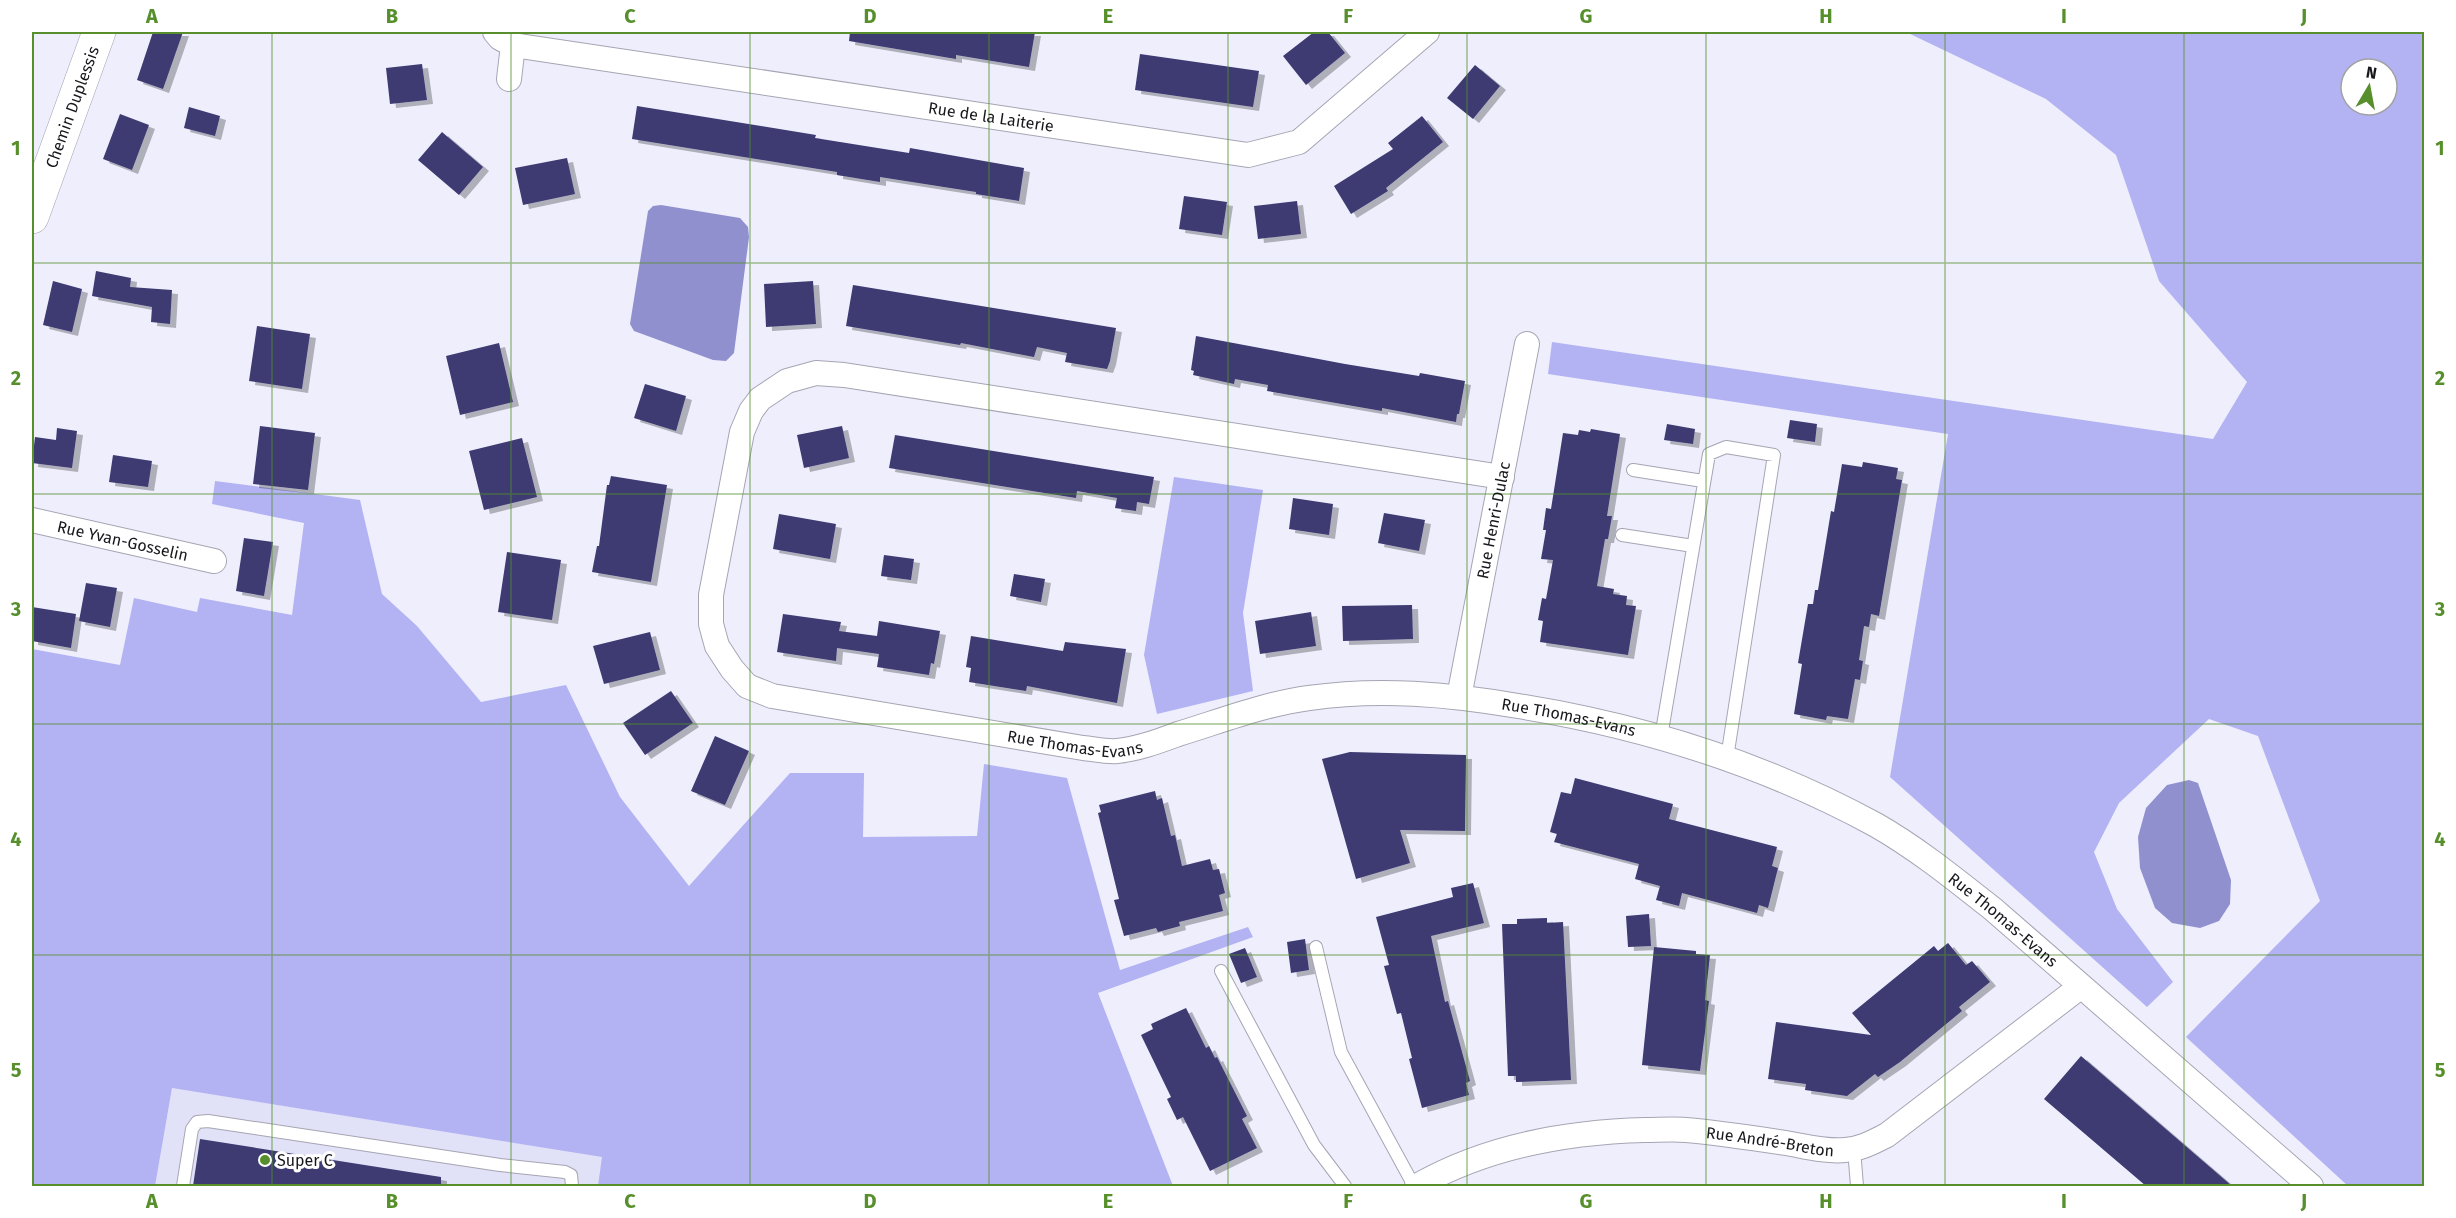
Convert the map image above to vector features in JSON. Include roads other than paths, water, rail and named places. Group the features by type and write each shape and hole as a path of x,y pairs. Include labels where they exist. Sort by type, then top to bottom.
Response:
{"street":[{"name":"Chemin Duplessis","path":"32,217 99,32"},
{"name":"Rue de la Laiterie","path":"504,38 1248,155 1299,142 1427,32"},
{"path":"504,38 509,79"},
{"name":"Rue Henri-Dulac","path":"1459,697 1527,344"},
{"name":"Rue Thomas-Evans","path":"1502,477 844,375 816,373 787,381 765,394 751,411 742,432 711,595 711,624 717,646 747,686 772,696 1083,748 1116,751 1144,746 1263,707 1309,698 1424,693 1581,716 1661,736 1727,758 1814,794 1877,826 1941,868 1994,910 2305,1185"},
{"name":"Rue Yvan-Gosselin","path":"32,520 214,561"},
{"name":"Rue André-Breton","path":"1415,1186 1477,1157 1570,1135 1611,1131 1683,1130 1843,1151 1864,1147 1887,1135 2080,987"}],"lane":[{"path":"1661,736 1709,454 1726,447 1774,455 1727,758"},
{"path":"1633,470 1703,481"},
{"path":"1622,535 1693,546"},
{"path":"1316,947 1341,1052 1415,1186"},
{"path":"1221,972 1314,1145 1345,1186"},
{"path":"183,1186 192,1129 197,1122 208,1120 500,1165 565,1172 571,1175 572,1186"},
{"path":"1854,1149 1857,1186"}],"place":[{"name":"Super C","path":"265,1160"}]}
